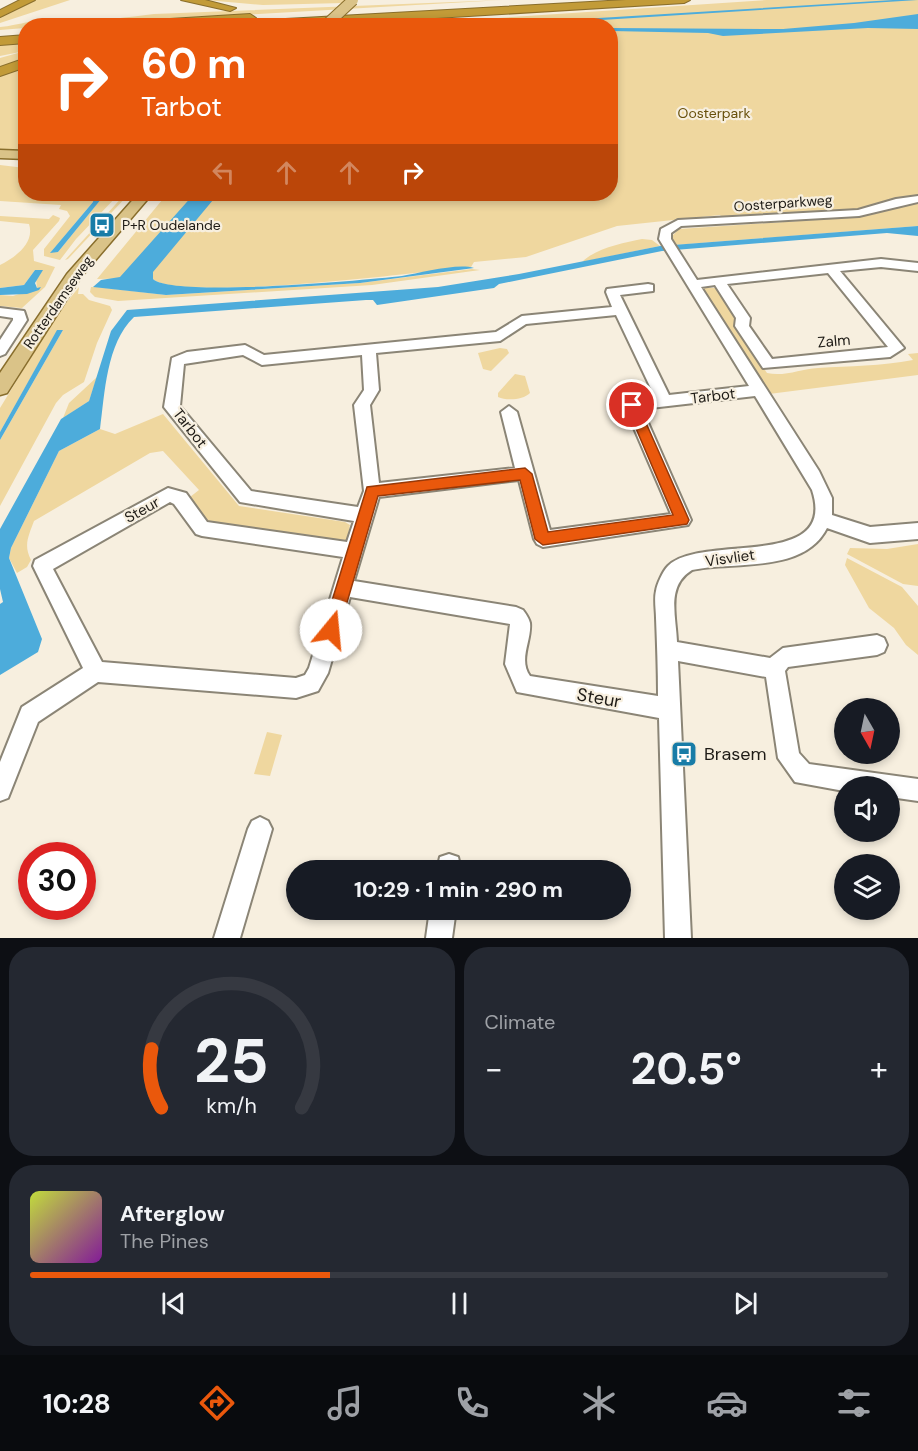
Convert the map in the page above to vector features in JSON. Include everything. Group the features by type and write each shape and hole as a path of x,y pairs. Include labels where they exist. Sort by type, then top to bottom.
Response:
{"highway":[{"path":"0,14 29,0"},
{"path":"187,0 218,7 259,8 199,12"},
{"path":"431,2 477,0"},
{"path":"259,18 568,0"},
{"path":"369,18 684,0"},
{"path":"329,6 358,2"},
{"path":"465,18 586,8 608,4"},
{"path":"0,34 18,33"},
{"path":"0,41 18,40"},
{"path":"0,72 18,65"}],"main road":[{"path":"336,18 358,2"},
{"path":"0,154 18,155"},
{"path":"0,164 18,165"},
{"name":"Rotterdamseweg","path":"0,388 75,274 139,201"}],"street":[{"name":"Oosterparkweg","path":"693,284 670,248 665,232 678,224 859,213 896,202 918,199"},
{"path":"918,267 881,263 693,284 824,496 826,508 822,520 870,535 918,531"},
{"name":"Zalm","path":"719,281 743,318 741,326 768,364 890,352 897,348 831,268"},
{"path":"648,288 612,292 665,402"},
{"name":"Tarbot","path":"364,515 246,497 172,407 177,361 187,357 246,350 262,360 500,336 522,320 621,310"},
{"path":"0,312 19,314 20,320 0,351"},
{"path":"0,790 30,715 96,672 296,688 311,684 318,673 372,491 362,405 372,390 368,348"},
{"name":"Tarbot","path":"509,412 543,539 682,520 632,405 760,390"},
{"path":"372,491 525,474"},
{"name":"Steur","path":"96,672 42,566 168,495 180,498 202,529 354,551"},
{"name":"Visvliet","path":"678,938 665,591 675,571 692,563 792,549 812,538 822,520"},
{"name":"Steur","path":"344,588 516,616 520,623 514,669 517,678 524,685 670,709"},
{"path":"773,670 783,658 877,645"},
{"path":"667,650 765,666 773,670 778,679 789,758 796,769 803,774 918,790"},
{"path":"227,938 260,829"},
{"path":"439,938 441,920"}],"green space":[{"path":"32,0 70,0 0,23 0,16"},
{"path":"206,0 348,0 344,3 263,5"},
{"path":"503,0 188,18 116,18 154,14"},
{"name":"Oosterpark","path":"767,0 918,0 918,197 899,198 854,210 723,219 720,215 617,226 526,257 474,262 471,267 357,279 205,288 170,285 152,278 97,279 161,201 618,201 618,18 498,18"},
{"path":"18,24 18,29 0,30 0,27"},
{"path":"18,43 18,52 0,56 0,44"},
{"path":"18,53 18,63 0,69 0,58"},
{"path":"18,68 18,151 0,150 0,75"},
{"path":"0,165 18,167 18,201 93,201 51,252 58,252 99,201 112,201 76,239 60,260 44,256 44,249 70,216 67,211 59,209 61,205 0,201"},
{"path":"119,201 122,201 68,259 65,260"},
{"path":"908,204 918,204 918,226 675,245 670,238 679,229 857,217"},
{"path":"53,215 60,218 59,221 33,250 34,261 55,267 45,287 22,308 0,306 0,295 13,296 37,288 35,270 24,285 0,288 0,265 23,249 30,231 29,224 0,221 0,216 49,219"},
{"path":"642,239 652,240 660,246 582,262 602,250"},
{"path":"472,269 480,270 372,285 118,301 95,297 90,292 91,287 97,287 166,295 360,283"},
{"path":"79,287 78,294 110,306 112,310 97,343 84,382 63,395 56,403 0,506 0,440 63,330 53,338 0,432 0,408 58,313"},
{"path":"704,288 718,288 738,318 734,323 767,373 780,374 818,368 901,362 913,360 908,354 918,353 918,375 769,394 706,296"},
{"path":"500,348 507,349 509,353 491,371 483,369 478,353"},
{"path":"515,374 525,376 530,393 515,399 498,397 498,393"},
{"path":"97,377 89,401 63,418 69,403"},
{"path":"163,414 239,506 345,522 350,525 343,545 209,522 190,497 199,490 163,451 150,453 34,521 27,545 31,560 27,567 17,573 9,558 11,548 59,451 100,429 115,434"},
{"path":"918,544 918,586 903,584 847,554 850,548 887,549"},
{"path":"847,558 902,587 918,606 918,655 906,645 894,628 869,608 845,565"},
{"path":"267,732 282,735 270,776 254,774"}],"water":[{"path":"893,0 918,0 618,19 599,18"},
{"path":"918,14 918,29 868,28 723,36 708,33 618,31 618,28 783,29 854,23"},
{"path":"100,201 58,252 50,253 93,202"},
{"path":"188,201 212,201 153,272 153,279 168,284 196,287 272,286 402,276 449,268 474,268 360,283 166,295 93,287 101,280 120,277"},
{"path":"918,226 918,236 887,233 662,251 499,284 494,288 377,305 373,300 366,300 134,317 125,328 112,355 100,429 59,451 11,548 9,558 42,639 38,652 0,675 0,604 3,602 0,589 0,529 61,419 89,401 111,331 127,310 438,287 519,274 660,246"},
{"path":"35,270 43,270 35,283 37,288 41,287 39,290 27,294 0,295 0,288 24,285"},
{"path":"57,330 63,330 0,440 0,432"}],"place":[{"name":"P+R Oudelande","path":"102,225"},
{"name":"Brasem","path":"684,754"}],"route":[{"path":"331,630 372,491 525,474 543,539 682,520 632,405"}]}
